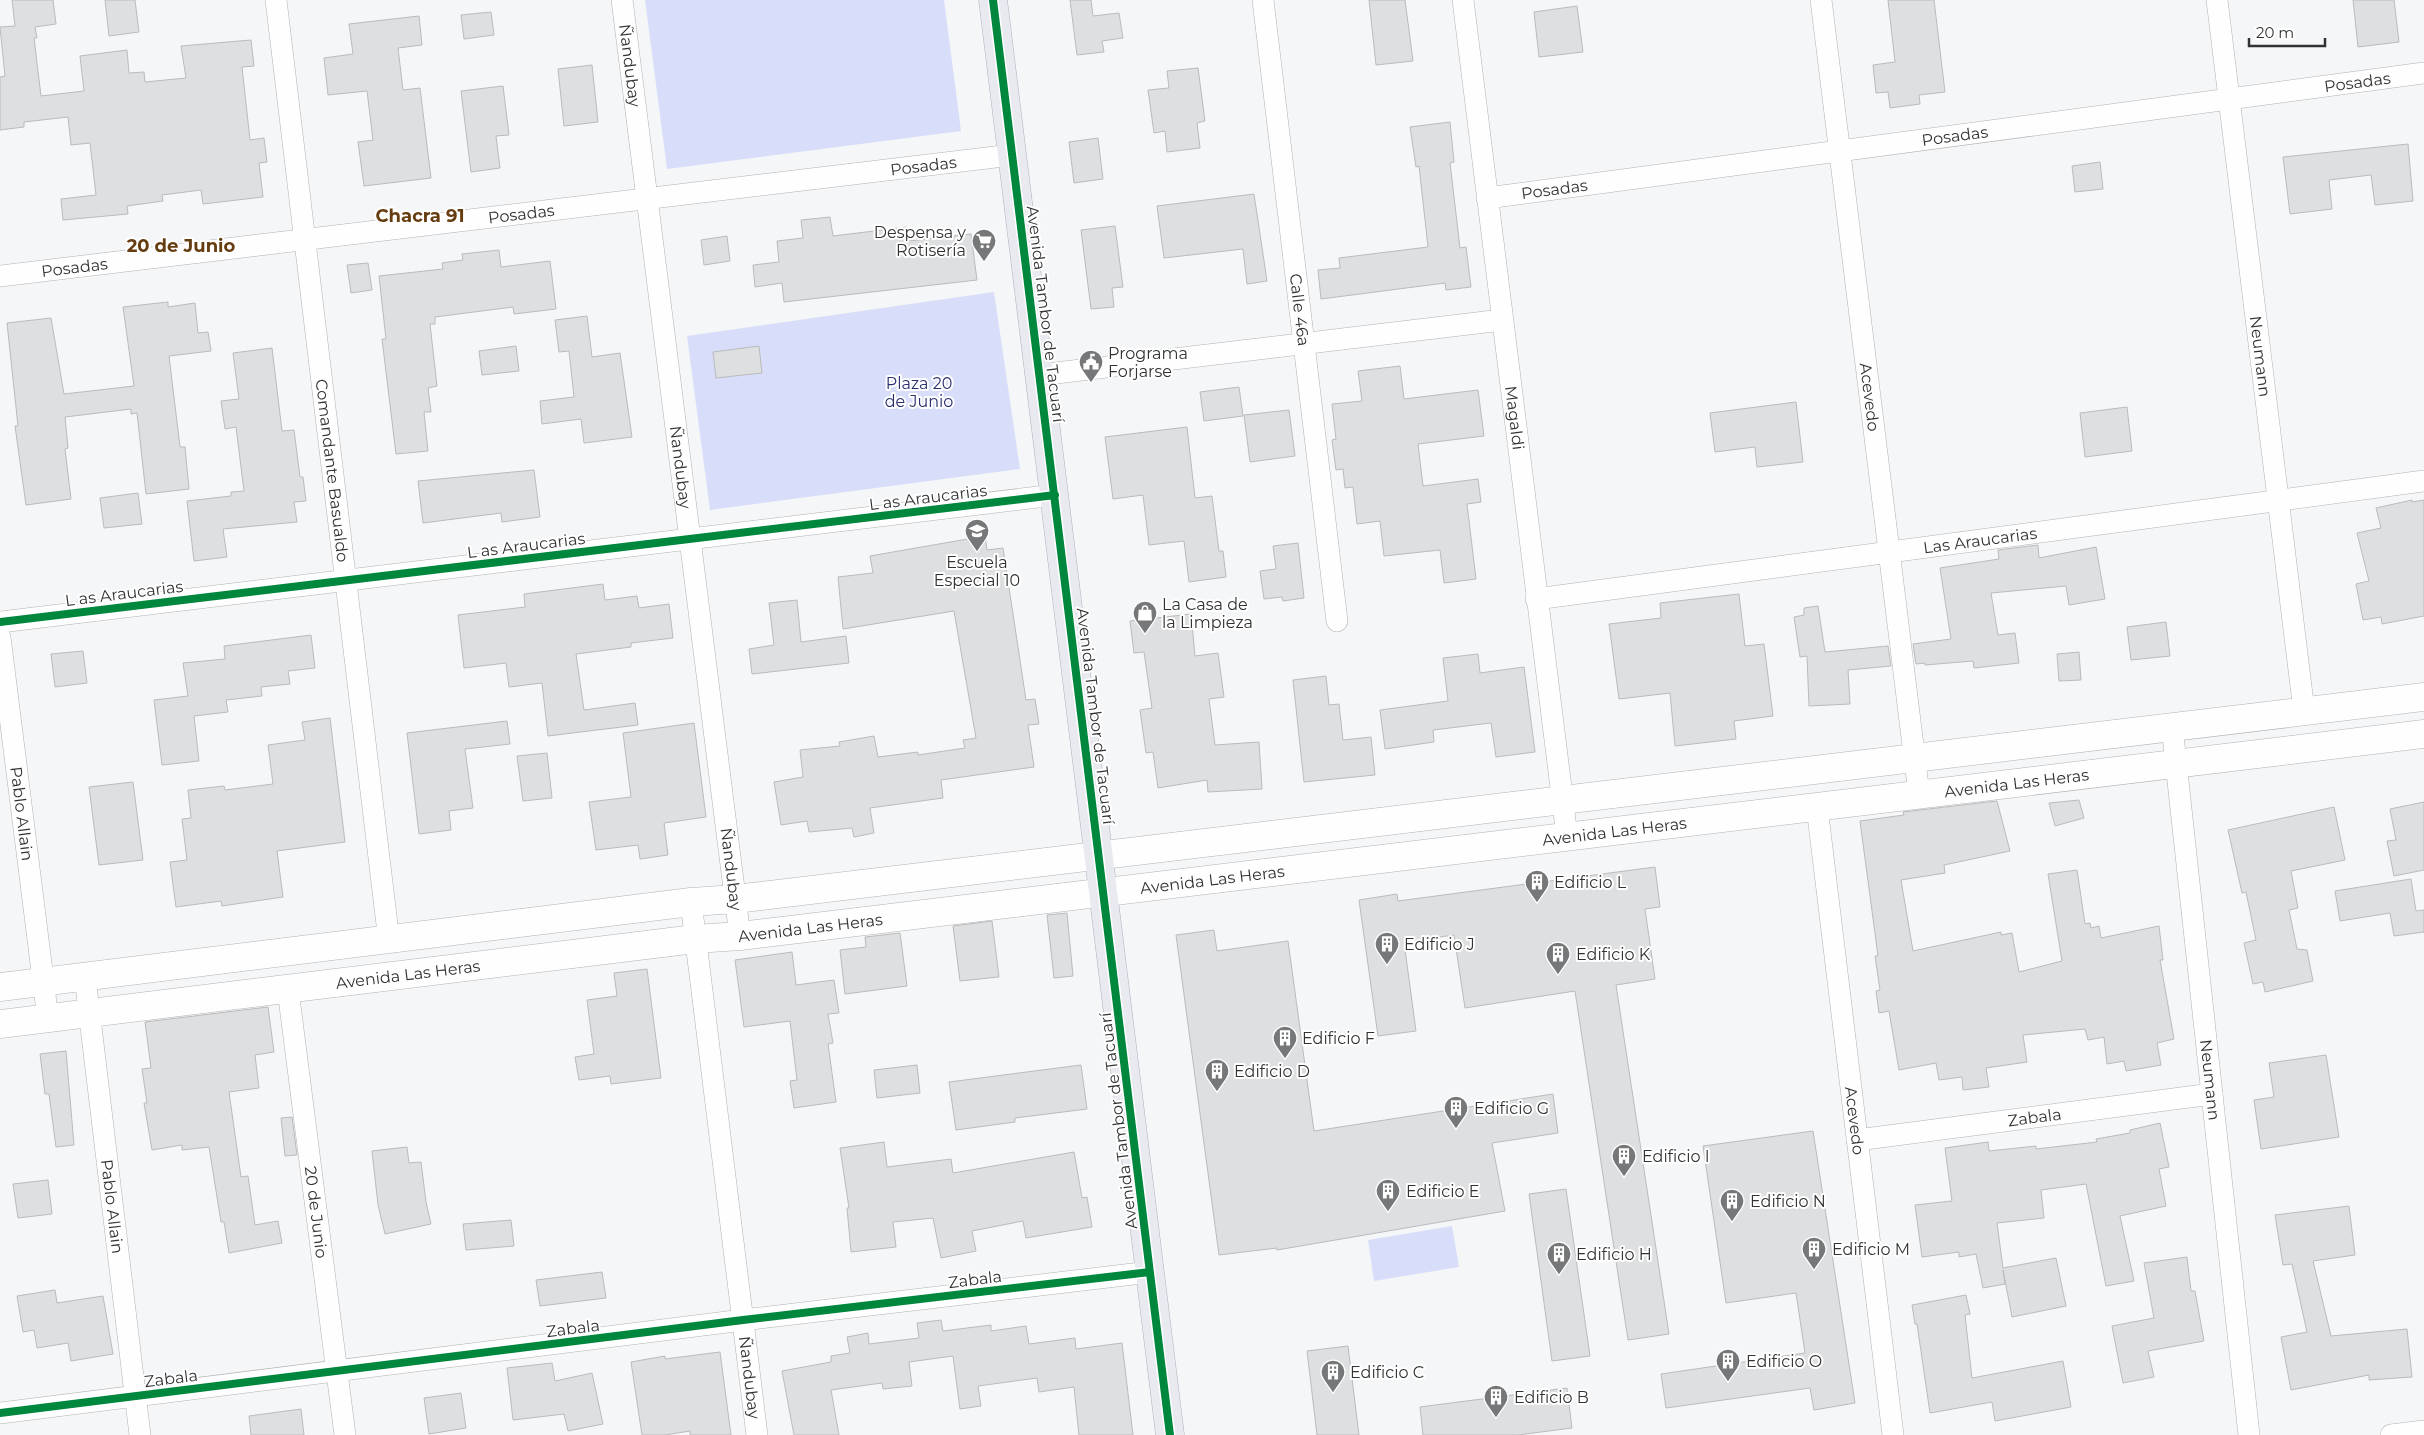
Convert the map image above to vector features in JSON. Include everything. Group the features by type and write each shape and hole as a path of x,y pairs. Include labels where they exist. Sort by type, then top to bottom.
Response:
{"main road":[{"name":"Avenida Tambor de Tacuarí","path":"993,0 1100,855 1170,1435"},
{"path":"0,987 691,902 736,899 2424,697"},
{"name":"Avenida Las Heras","path":"0,1024 696,939 740,936 2176,762 2424,734"}],"street":[{"name":"Comandante Basualdo","path":"276,0 389,940"},
{"name":"Ñandubay","path":"622,0 740,936"},
{"name":"Calle 46a","path":"1263,0 1337,620"},
{"name":"Magaldi","path":"1463,0 1536,599 1567,836"},
{"name":"Acevedo","path":"1821,0 1919,794"},
{"name":"Neumann","path":"2218,0 2304,711"},
{"name":"Posadas","path":"1487,198 2424,73"},
{"name":"Posadas","path":"0,276 1012,155"},
{"path":"1039,376 1502,320"},
{"name":"Las Araucarias","path":"1536,599 2424,482"},
{"name":"L as Araucarias","path":"0,622 1055,495"},
{"name":"Pablo Allain","path":"0,637 48,1019"},
{"name":"Neumann","path":"2172,726 2249,1435"},
{"name":"Acevedo","path":"1817,807 1893,1435"},
{"name":"Ñandubay","path":"691,902 757,1435"},
{"name":"Pablo Allain","path":"85,977 140,1435"},
{"name":"20 de Junio","path":"288,990 344,1435"},
{"name":"Zabala","path":"1857,1140 2212,1094"},
{"name":"Zabala","path":"0,1413 743,1320 1150,1272"},
{"path":"2391,1435 2424,1431"}],"green space":[{"path":"645,0 944,0 961,131 667,169"},
{"name":"Plaza 20 de Junio","path":"994,292 1020,469 710,510 687,336"},
{"path":"1452,1226 1459,1267 1374,1281 1368,1240"}],"building":[{"path":"12,0 53,0 56,24 35,27 37,38 34,38 41,96 84,91 80,56 127,50 129,73 144,72 145,82 186,78 181,46 251,40 254,66 242,67 250,140 264,138 267,162 259,163 263,197 203,204 201,190 162,195 163,201 127,206 128,214 63,220 61,199 96,195 90,143 71,145 68,117 24,122 24,127 0,130 0,77 5,76 0,27 15,26"},
{"path":"105,0 135,0 139,32 109,36"},
{"path":"1070,0 1091,0 1093,16 1119,13 1123,38 1102,41 1104,52 1077,55"},
{"path":"1369,0 1405,0 1413,61 1376,65"},
{"path":"1888,0 1934,0 1945,92 1919,95 1920,104 1890,108 1888,92 1876,93 1873,65 1895,62"},
{"path":"2353,0 2394,0 2399,42 2358,47"},
{"path":"1577,6 1583,52 1539,57 1534,12"},
{"path":"491,12 494,35 464,39 461,15"},
{"path":"419,16 422,45 398,48 403,90 420,88 431,178 364,186 358,142 373,140 367,91 328,95 324,58 353,54 349,24"},
{"path":"592,65 598,122 564,126 558,69"},
{"path":"1198,68 1205,121 1197,123 1200,148 1167,152 1165,131 1154,133 1148,90 1169,88 1167,71"},
{"path":"503,86 509,135 496,136 500,168 471,172 461,91"},
{"path":"1450,122 1454,162 1450,163 1460,248 1466,247 1471,287 1446,290 1445,283 1321,299 1318,270 1340,268 1339,258 1428,247 1419,166 1416,167 1410,127"},
{"path":"1098,138 1103,179 1074,183 1069,142"},
{"path":"2408,144 2413,201 2375,205 2371,175 2329,180 2332,209 2290,214 2283,157"},
{"path":"2100,162 2103,189 2075,192 2072,166"},
{"path":"1254,194 1267,281 1247,284 1243,249 1164,258 1157,206"},
{"path":"830,217 833,236 907,227 909,241 971,234 977,280 784,302 782,283 755,287 753,265 779,262 777,241 803,238 801,220"},
{"path":"1115,226 1123,287 1112,288 1114,307 1091,309 1081,230"},
{"path":"727,236 730,261 704,265 701,240"},
{"path":"499,250 501,267 550,261 556,309 514,314 513,307 435,317 435,324 430,324 437,386 428,388 431,412 424,412 428,451 396,454 382,339 386,339 379,276 443,269 442,263 463,260 462,254"},
{"path":"368,263 372,290 351,293 347,265"},
{"path":"168,302 168,307 195,303 198,333 208,332 211,351 169,356 180,447 185,447 189,489 146,494 137,413 131,414 131,409 65,417 68,448 65,449 71,499 26,505 15,426 18,426 7,323 51,318 64,394 134,386 123,307"},
{"path":"587,316 592,357 620,353 632,437 584,443 581,419 542,424 540,401 574,397 569,351 559,352 555,320"},
{"path":"516,346 519,371 482,375 479,351"},
{"path":"759,346 762,373 716,378 713,352"},
{"path":"272,348 282,431 294,430 300,477 303,477 306,501 294,502 297,522 223,529 227,557 194,561 187,501 231,496 231,492 244,491 236,427 225,429 221,401 239,399 233,353"},
{"path":"1400,366 1404,399 1478,390 1484,436 1418,444 1423,486 1478,479 1481,502 1467,504 1476,579 1444,583 1440,550 1384,556 1380,521 1357,524 1353,487 1345,488 1343,469 1336,470 1332,440 1336,439 1332,404 1362,401 1358,371"},
{"path":"1239,387 1243,416 1204,421 1200,392"},
{"path":"1796,402 1803,462 1757,467 1755,447 1715,452 1710,413"},
{"path":"2127,407 2132,451 2085,457 2080,413"},
{"path":"1289,410 1295,456 1250,462 1244,415"},
{"path":"1187,427 1195,498 1212,496 1219,551 1223,551 1226,577 1189,582 1184,541 1149,545 1143,495 1113,499 1105,437"},
{"path":"534,470 540,517 502,522 501,513 423,523 418,481"},
{"path":"138,493 142,524 104,528 100,498"},
{"path":"2412,500 2412,502 2424,500 2424,616 2382,624 2381,617 2363,620 2356,584 2369,581 2357,533 2381,528 2376,508"},
{"path":"985,536 987,550 1003,548 1026,700 1035,699 1039,724 1028,725 1034,767 941,780 943,798 870,808 874,833 854,837 852,828 809,832 807,821 781,825 774,782 803,777 800,750 840,746 839,742 874,736 878,757 918,752 918,755 965,748 963,740 976,738 954,611 843,629 838,577 873,573 870,556"},
{"path":"1298,543 1304,598 1283,601 1282,597 1264,599 1260,571 1276,569 1273,546"},
{"path":"2038,545 2039,558 2096,547 2105,599 2069,605 2066,586 1991,593 1998,635 2015,633 2019,663 1974,668 1973,661 1916,664 1913,644 1951,639 1940,568 1999,559 1998,550"},
{"path":"603,584 605,600 637,596 639,608 669,604 673,638 631,643 631,647 576,654 584,710 635,703 638,725 548,736 542,683 509,687 506,663 464,668 458,615 525,607 524,594"},
{"path":"1739,594 1745,646 1764,644 1773,716 1734,721 1736,739 1675,746 1670,693 1619,699 1609,624 1661,618 1660,603"},
{"path":"797,600 801,642 846,636 849,663 752,674 749,649 774,645 769,603"},
{"path":"1818,606 1825,652 1888,646 1891,666 1848,670 1850,704 1809,706 1807,656 1800,657 1794,617 1804,615 1804,608"},
{"path":"1191,614 1195,656 1218,653 1224,697 1209,699 1215,745 1259,742 1262,789 1208,792 1207,780 1158,788 1153,752 1146,753 1140,710 1152,708 1144,652 1134,653 1130,621"},
{"path":"2166,622 2170,656 2131,660 2127,627"},
{"path":"311,635 315,668 288,671 290,684 261,687 262,696 226,700 228,712 194,716 199,761 162,765 154,700 188,696 183,663 225,659 224,646"},
{"path":"83,651 87,683 55,687 51,654"},
{"path":"2079,652 2081,680 2059,681 2057,654"},
{"path":"1478,654 1480,673 1524,667 1535,752 1496,757 1491,723 1433,730 1434,742 1385,749 1380,710 1448,701 1443,658"},
{"path":"1326,676 1329,705 1339,704 1343,740 1371,737 1375,775 1304,782 1293,680"},
{"path":"330,718 345,842 277,851 283,897 222,906 221,901 176,907 170,862 187,860 182,819 191,818 188,790 224,786 225,790 273,784 268,745 305,740 302,722"},
{"path":"507,721 510,744 465,749 473,808 449,811 451,830 419,834 407,733"},
{"path":"694,723 706,817 664,823 668,855 640,859 638,845 596,850 589,802 631,797 623,733"},
{"path":"547,753 552,798 523,801 517,756"},
{"path":"133,782 143,860 99,865 89,787"},
{"path":"2079,800 2084,818 2055,826 2049,803"},
{"path":"1997,801 2010,851 1944,865 1945,873 1901,880 1913,951 2001,932 2001,935 2012,933 2019,972 2062,961 2048,874 2077,870 2085,924 2090,923 2091,928 2099,926 2101,938 2159,926 2163,960 2160,960 2174,1039 2157,1043 2161,1065 2126,1071 2124,1061 2107,1064 2104,1037 2088,1040 2085,1029 2023,1035 2027,1062 1986,1068 1989,1087 1963,1090 1962,1077 1939,1080 1936,1063 1899,1070 1889,1011 1879,1013 1876,991 1880,990 1875,956 1878,956 1860,821 1904,815 1903,812"},
{"path":"2424,802 2424,870 2394,876 2387,841 2396,840 2390,809"},
{"path":"2334,807 2345,860 2291,871 2298,908 2289,910 2297,949 2307,950 2313,981 2265,992 2263,982 2253,984 2244,943 2256,940 2246,892 2242,893 2228,830"},
{"path":"1655,867 1660,907 1645,909 1655,979 1616,985 1669,1334 1628,1340 1575,991 1465,1008 1454,935 1404,942 1416,1031 1378,1036 1359,900 1397,894 1398,901"},
{"path":"2411,879 2416,911 2424,910 2424,932 2394,936 2390,913 2340,921 2335,891"},
{"path":"1067,913 1073,976 1054,978 1047,915"},
{"path":"992,921 999,977 960,981 953,926"},
{"path":"1214,930 1217,951 1288,941 1314,1131 1553,1094 1558,1133 1492,1143 1505,1211 1277,1250 1277,1248 1219,1255 1176,935"},
{"path":"900,933 907,986 845,994 840,950 866,947 865,937"},
{"path":"792,952 796,985 834,980 839,1013 828,1014 833,1043 828,1044 836,1102 794,1108 790,1081 797,1080 790,1021 744,1027 735,960"},
{"path":"647,969 661,1078 611,1084 610,1076 579,1080 575,1057 594,1054 587,1000 617,996 614,973"},
{"path":"268,1007 274,1052 255,1055 259,1088 229,1092 241,1177 248,1176 255,1225 278,1221 282,1243 229,1253 224,1222 221,1222 209,1147 182,1150 182,1145 152,1150 144,1103 147,1103 142,1069 151,1068 145,1022"},
{"path":"66,1051 74,1145 56,1147 49,1094 45,1094 40,1054"},
{"path":"2326,1055 2339,1137 2261,1149 2254,1100 2274,1097 2269,1063"},
{"path":"917,1065 920,1093 877,1098 874,1070"},
{"path":"1081,1065 1087,1109 1015,1118 1015,1122 956,1130 949,1082"},
{"path":"292,1117 297,1155 285,1156 281,1118"},
{"path":"2160,1123 2169,1167 2159,1169 2166,1206 2120,1216 2134,1281 2106,1286 2086,1184 2041,1190 2044,1218 1997,1223 2003,1268 2056,1258 2066,1306 2012,1317 2003,1270 2005,1284 1983,1288 1976,1254 1959,1257 1959,1252 1922,1257 1915,1205 1952,1201 1945,1148 1988,1142 1989,1151 2036,1146 2036,1149 2097,1142 2096,1139 2130,1133 2130,1130"},
{"path":"1813,1131 1855,1403 1814,1410 1810,1388 1666,1408 1661,1374 1805,1353 1796,1293 1726,1303 1703,1146"},
{"path":"884,1142 887,1167 951,1159 953,1173 1074,1152 1082,1198 1087,1197 1092,1227 1026,1238 1023,1221 972,1231 976,1251 941,1258 933,1218 893,1222 896,1247 851,1252 847,1208 849,1208 840,1148"},
{"path":"407,1147 409,1163 421,1162 431,1224 385,1234 378,1205 372,1151"},
{"path":"48,1180 52,1214 18,1218 13,1184"},
{"name":"Edificio H","path":"1566,1189 1590,1356 1552,1361 1529,1194"},
{"path":"2349,1206 2355,1255 2313,1261 2331,1336 2407,1329 2412,1377 2369,1380 2369,1375 2291,1390 2281,1337 2307,1332 2292,1264 2283,1265 2275,1215"},
{"path":"511,1220 514,1246 466,1250 463,1224"},
{"path":"2187,1257 2191,1291 2195,1291 2204,1341 2148,1351 2154,1377 2123,1383 2112,1326 2154,1318 2144,1263"},
{"path":"602,1272 606,1298 540,1306 536,1280"},
{"path":"55,1290 57,1303 103,1296 113,1354 71,1361 68,1343 37,1348 34,1330 23,1332 17,1296"},
{"path":"1966,1295 1970,1314 1965,1315 1972,1378 2063,1361 2071,1407 1995,1421 1992,1402 1930,1413 1917,1324 1915,1324 1912,1305"},
{"path":"941,1320 943,1331 991,1325 991,1331 1026,1326 1029,1344 1075,1338 1076,1349 1122,1343 1133,1435 1079,1435 1074,1387 1039,1392 1037,1378 978,1386 981,1406 960,1409 953,1356 909,1362 912,1386 883,1389 882,1383 831,1390 839,1435 794,1435 782,1371 831,1362 831,1356 850,1353 847,1337 868,1333 869,1344 919,1338 917,1323"},
{"name":"Edificio C","path":"1348,1346 1359,1435 1317,1435 1307,1351"},
{"path":"720,1352 731,1435 690,1435 690,1431 665,1435 642,1435 631,1362 665,1356 665,1359"},
{"path":"552,1363 555,1381 592,1373 603,1424 568,1431 564,1414 513,1420 507,1368"},
{"name":"Edificio B","path":"1567,1388 1572,1428 1518,1435 1423,1435 1420,1407"},
{"path":"461,1393 466,1428 429,1434 424,1398"},
{"path":"301,1409 304,1435 251,1435 249,1416"}],"cycle path":[{"path":"993,0 1170,1435"},
{"path":"0,622 1055,495"},
{"path":"0,1413 743,1320 1150,1272"}],"place":[{"name":"Despensa y Rotisería","path":"984,262"},
{"name":"Programa Forjarse","path":"1091,383"},
{"name":"Escuela Especial 10","path":"977,552"},
{"name":"La Casa de la Limpieza","path":"1145,634"},
{"name":"Edificio L","path":"1537,903"},
{"name":"Edificio J","path":"1387,965"},
{"name":"Edificio K","path":"1558,975"},
{"name":"Edificio F","path":"1285,1059"},
{"name":"Edificio D","path":"1217,1092"},
{"name":"Edificio G","path":"1456,1129"},
{"name":"Edificio I","path":"1624,1177"},
{"name":"Edificio E","path":"1388,1212"},
{"name":"Edificio N","path":"1732,1222"},
{"name":"Edificio M","path":"1814,1270"},
{"name":"Edificio H","path":"1559,1275"},
{"name":"Edificio O","path":"1728,1382"},
{"name":"Edificio C","path":"1333,1393"},
{"name":"Edificio B","path":"1496,1418"}],"district":[{"name":"Chacra 91","path":"420,216"},
{"name":"20 de Junio","path":"181,246"}]}
